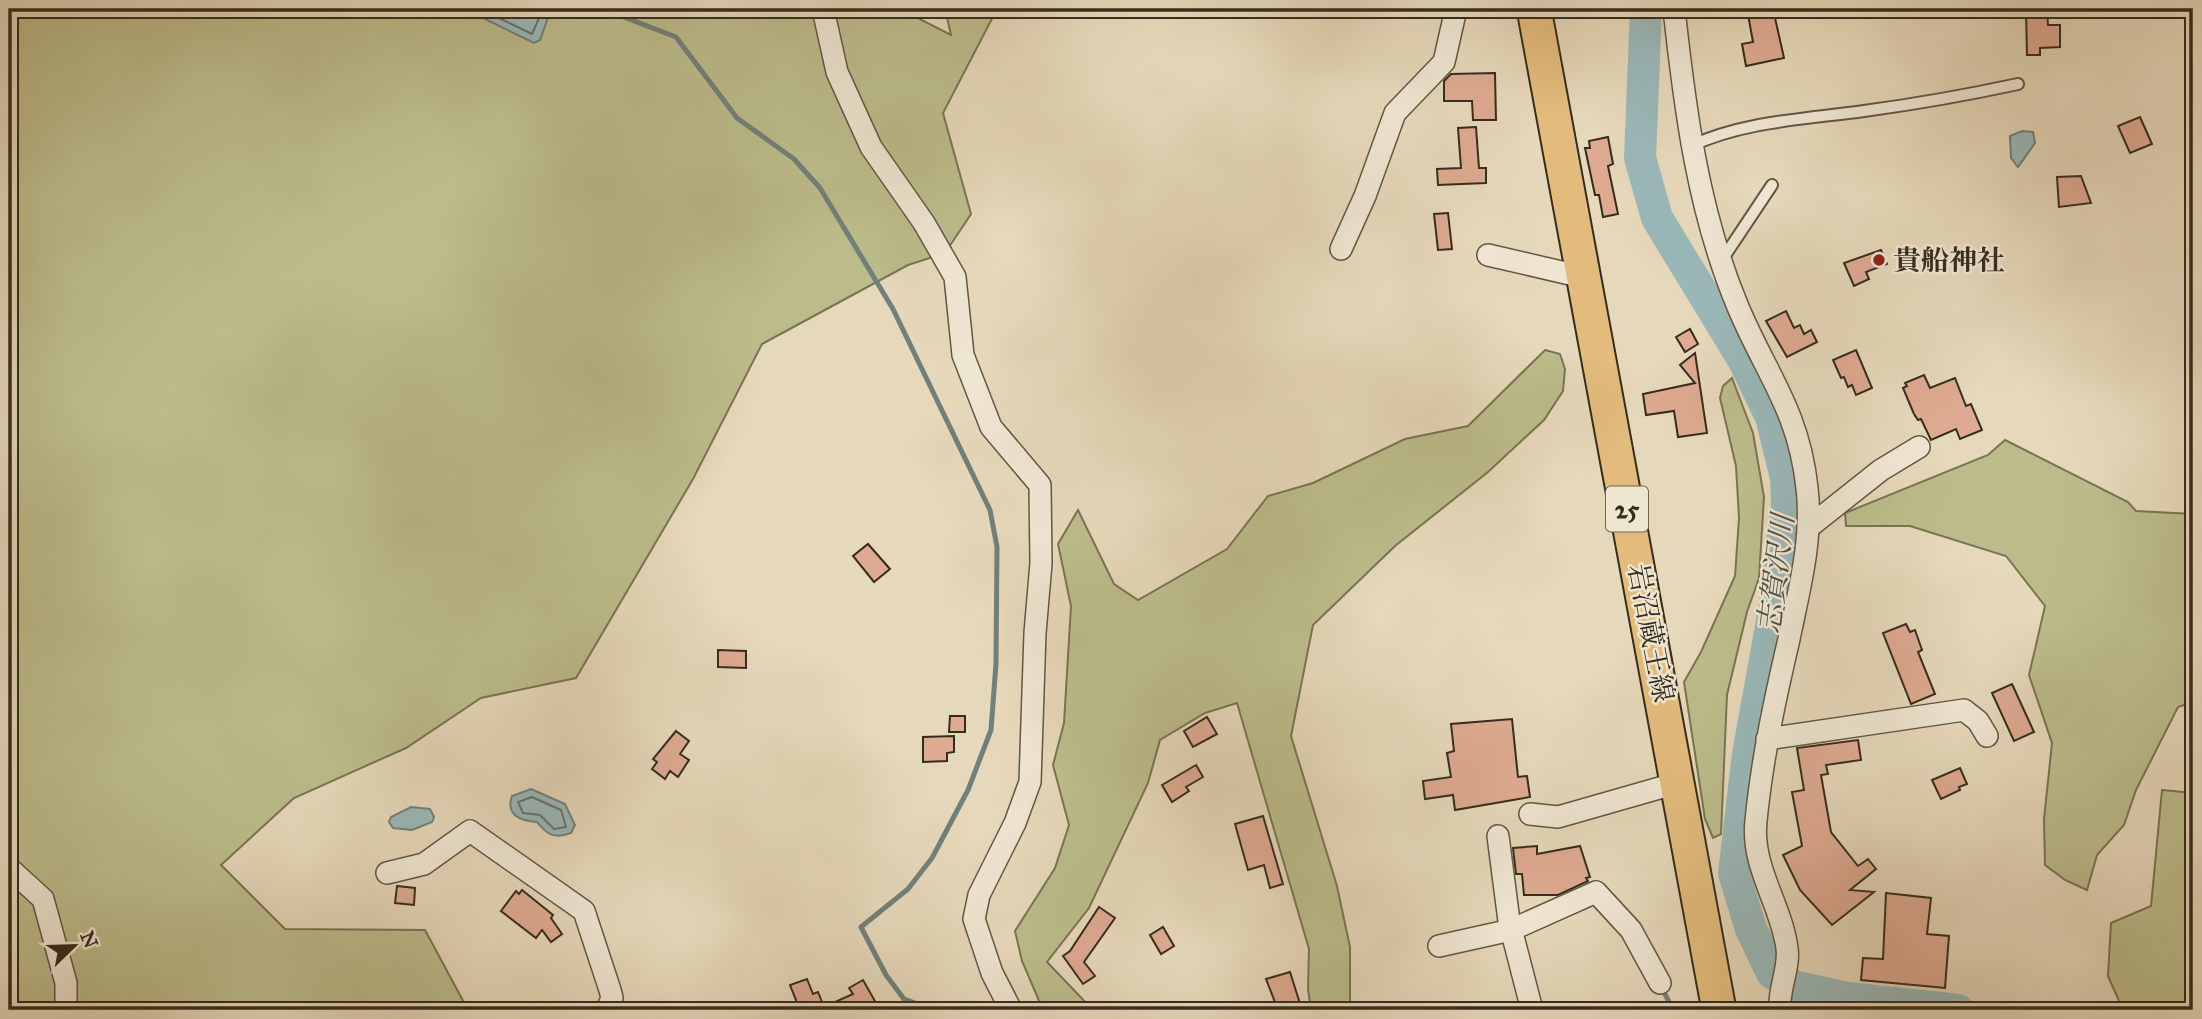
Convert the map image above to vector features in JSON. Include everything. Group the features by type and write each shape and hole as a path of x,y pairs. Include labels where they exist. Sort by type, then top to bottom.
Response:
{"main road":[{"name":"岩沼蔵王線","path":"1534,9 1719,1010"}],"street":[{"path":"823,9 837,72 871,146 924,223 955,277 963,355 991,427 1040,485 1041,563 1035,633 1030,782 1015,823 979,895 974,919 992,973 1010,1010"},
{"path":"1341,249 1365,196 1395,113 1444,62 1456,9"},
{"path":"1674,9 1691,146 1721,260 1738,307 1786,403 1801,443 1809,527 1767,739 1756,845 1788,951 1780,1000"},
{"path":"1488,256 1583,277"},
{"path":"1809,527 1881,470 1919,447"},
{"path":"1767,739 1964,710 1979,721 1987,736"},
{"path":"1530,814 1558,817 1663,788 1679,787"},
{"path":"387,873 424,864 470,831 584,911 612,998 607,1010"},
{"path":"1498,836 1511,930 1532,1010"},
{"path":"9,868 43,899 66,983 66,1010"},
{"path":"1440,946 1511,930 1596,892 1631,930 1660,983"}],"lane":[{"path":"1691,146 1707,138 1768,124 1924,103 2018,84"},
{"path":"1721,260 1772,185"}],"green space":[{"path":"9,9 900,9 951,35 945,9 997,9 943,113 971,214 945,253 908,265 762,344 693,479 576,678 481,698 406,748 294,798 221,865 285,929 425,930 468,1010 9,1010"},
{"path":"1545,350 1560,354 1565,369 1563,391 1544,420 1488,472 1395,546 1313,625 1291,736 1337,886 1350,947 1350,1010 1311,1010 1308,989 1309,949 1237,703 1205,713 1160,740 1148,783 1089,908 1047,962 1093,1010 1043,1010 1022,961 1015,931 1055,868 1069,825 1053,765 1064,723 1071,606 1058,544 1078,510 1114,584 1138,600 1227,549 1268,496 1313,483 1405,439 1468,426"},
{"path":"1732,378 1753,433 1764,497 1759,578 1747,612 1727,695 1721,834 1713,838 1705,819 1684,682 1701,652 1735,576 1739,518 1736,466 1720,398 1723,386"},
{"path":"2005,440 2128,502 2136,511 2193,514 2193,702 2178,707 2136,790 2124,825 2097,855 2087,890 2065,880 2045,865 2044,819 2052,743 2029,675 2045,606 2006,556 1910,526 1846,526 1845,513 1988,455"},
{"path":"2162,790 2193,793 2193,1010 2123,1010 2108,976 2111,923 2151,906"}],"water":[{"path":"480,9 551,9 540,40 534,43 485,19"},
{"path":"2022,131 2033,132 2035,143 2018,167 2011,158 2010,136"},
{"path":"531,789 565,804 575,825 571,833 552,835 537,822 521,819 513,813 510,803 512,796"},
{"path":"411,807 430,809 434,817 432,822 412,830 393,828 389,822 391,817"}],"building":[{"path":"1747,9 1773,9 1784,58 1746,66 1742,44 1753,42"},
{"path":"2026,11 2047,11 2048,25 2060,25 2060,47 2040,48 2040,55 2027,55"},
{"path":"1495,73 1496,120 1473,120 1472,101 1444,101 1444,81 1451,74"},
{"path":"2140,117 2152,144 2130,153 2118,126"},
{"path":"1476,127 1479,168 1486,168 1486,183 1438,185 1437,169 1461,168 1458,128"},
{"path":"1608,137 1613,164 1608,166 1618,214 1603,217 1599,195 1595,195 1585,148 1590,148 1589,141"},
{"path":"2081,176 2091,203 2059,207 2057,177"},
{"path":"1448,213 1452,249 1438,250 1434,214"},
{"path":"1881,250 1887,264 1866,272 1869,279 1854,286 1844,263"},
{"path":"1786,311 1794,328 1800,325 1804,334 1811,330 1817,342 1787,357 1766,321"},
{"path":"1690,329 1698,344 1685,352 1676,337"},
{"path":"1856,350 1872,388 1856,395 1852,385 1848,387 1844,377 1841,378 1833,360"},
{"path":"1695,353 1707,433 1678,437 1674,411 1646,415 1643,394 1695,383 1680,365"},
{"path":"1924,375 1930,388 1955,378 1966,406 1971,404 1982,430 1960,439 1956,429 1931,440 1921,419 1918,420 1914,414 1903,388 1907,386 1905,383"},
{"path":"868,544 890,569 874,582 853,556"},
{"path":"1906,624 1910,632 1915,630 1922,650 1918,652 1935,694 1911,704 1883,633"},
{"path":"718,650 746,651 746,668 718,667"},
{"path":"2012,684 2034,732 2014,741 1992,693"},
{"path":"950,716 965,716 965,732 949,732"},
{"path":"1207,717 1217,734 1193,747 1184,731"},
{"path":"1512,719 1518,777 1527,776 1530,797 1455,810 1453,795 1425,799 1423,781 1451,777 1447,753 1454,751 1451,724"},
{"path":"676,731 689,741 680,754 689,760 678,777 670,771 665,779 652,769 657,762 653,759"},
{"path":"954,736 954,752 947,753 947,761 923,762 923,737"},
{"path":"1858,740 1861,760 1826,765 1828,774 1821,775 1831,832 1858,866 1868,859 1876,869 1850,890 1874,892 1832,925 1800,890 1783,855 1802,846 1792,792 1804,790 1797,748"},
{"path":"1196,765 1203,777 1186,787 1189,791 1172,802 1162,785"},
{"path":"1960,768 1967,784 1941,799 1932,780"},
{"path":"1263,816 1283,884 1270,888 1264,865 1248,870 1235,824"},
{"path":"1537,846 1537,854 1580,846 1590,877 1586,878 1588,881 1558,895 1524,895 1522,874 1516,874 1513,848"},
{"path":"397,886 415,888 414,905 395,903"},
{"path":"522,890 553,915 551,918 562,934 551,942 542,930 536,938 501,911 516,891 519,894"},
{"path":"1886,893 1931,898 1927,934 1949,936 1945,988 1861,980 1863,958 1883,959"},
{"path":"1099,907 1115,918 1084,962 1095,976 1083,984 1063,956 1070,951"},
{"path":"1163,927 1174,946 1161,954 1150,935"},
{"path":"1290,972 1302,1010 1278,1010 1266,979"},
{"path":"807,979 813,994 818,992 824,1007 853,994 849,988 863,980 880,1010 800,1010 790,985"}],"waterway":[{"path":"603,9 676,37 737,118 794,159 820,188 893,309 990,510 997,547 996,664 991,730 968,790 932,858 908,889 861,927 886,975 904,999 934,1010"},
{"name":"志賀沢川","path":"1646,9 1640,158 1657,218 1744,361 1771,417 1786,478 1787,504 1774,610 1748,754 1734,873 1751,929 1772,973 1794,986 1848,998 1958,1010"},
{"path":"1661,986 1673,1010"}],"place":[{"name":"貴船神社","path":"1879,260"}]}
